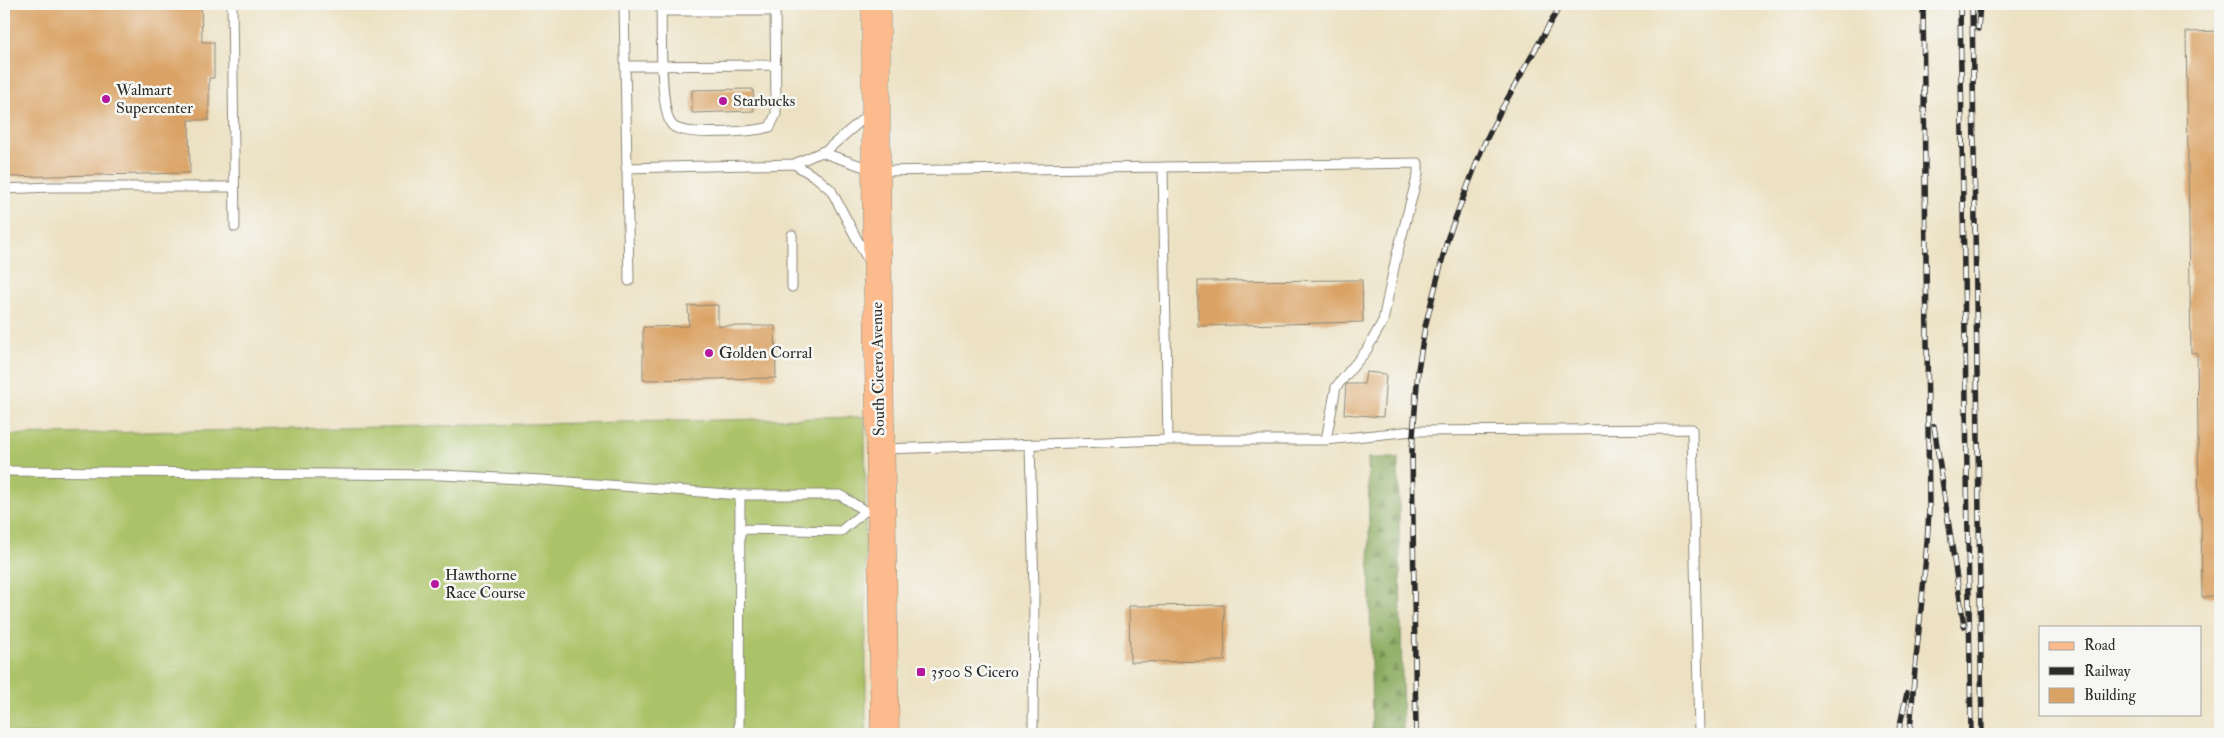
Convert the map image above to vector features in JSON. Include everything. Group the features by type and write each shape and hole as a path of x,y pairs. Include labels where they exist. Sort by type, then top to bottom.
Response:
{"main road":[{"name":"South Cicero Avenue","path":"876,4 879,449 873,510 885,734"}],"lane":[{"path":"232,4 235,227"},
{"path":"624,4 628,280"},
{"path":"661,7 775,7 776,114 770,127 755,131 683,131 672,125 665,108 661,7"},
{"path":"624,66 776,65"},
{"path":"626,168 794,164 821,152 842,138 876,107"},
{"path":"821,152 876,171 1418,163 1418,174 1396,258 1383,321 1366,351 1336,386 1326,440"},
{"path":"794,164 817,178 831,190 877,279"},
{"path":"1163,167 1168,440"},
{"path":"4,189 51,187 234,187"},
{"path":"792,235 792,286"},
{"path":"879,449 1168,440 1326,440 1413,431 1692,430 1699,734"},
{"path":"1030,445 1034,590 1033,734"},
{"path":"4,472 441,475 542,480 740,495 840,495 873,510"},
{"path":"739,734 740,495"},
{"path":"740,530 840,531 873,510"}],"green space":[{"name":"Hawthorne Race Course","path":"865,417 866,734 4,734 4,435"},
{"path":"1368,458 1398,458 1403,734 1372,734"}],"building":[{"name":"Walmart Supercenter","path":"4,4 201,4 202,42 214,42 214,78 209,78 209,120 189,120 190,173 4,177"},
{"path":"2220,31 2220,597 2202,597 2197,352 2191,353 2186,32"},
{"name":"Starbucks","path":"753,89 754,111 692,113 692,90"},
{"path":"1362,280 1363,322 1198,326 1198,281"},
{"name":"Golden Corral","path":"718,305 718,326 775,326 776,378 643,380 643,327 689,326 688,306"},
{"path":"1366,372 1386,374 1383,417 1344,414 1346,384 1364,384"},
{"path":"1224,605 1225,661 1130,662 1129,606"}],"railway":[{"path":"1416,734 1412,450 1418,370 1425,327 1448,237 1484,144 1561,4"},
{"path":"1910,734 1929,508 1923,4"},
{"path":"1960,4 1971,734"},
{"path":"1972,4 1982,734"},
{"path":"1978,29 1980,4"},
{"path":"1934,426 1964,626"},
{"path":"1898,734 1907,693"}],"place":[{"name":"Walmart Supercenter","path":"106,99"},
{"name":"Starbucks","path":"723,101"},
{"name":"Golden Corral","path":"709,353"},
{"name":"Hawthorne Race Course","path":"435,584"},
{"name":"3500 S Cicero","path":"921,672"}]}
